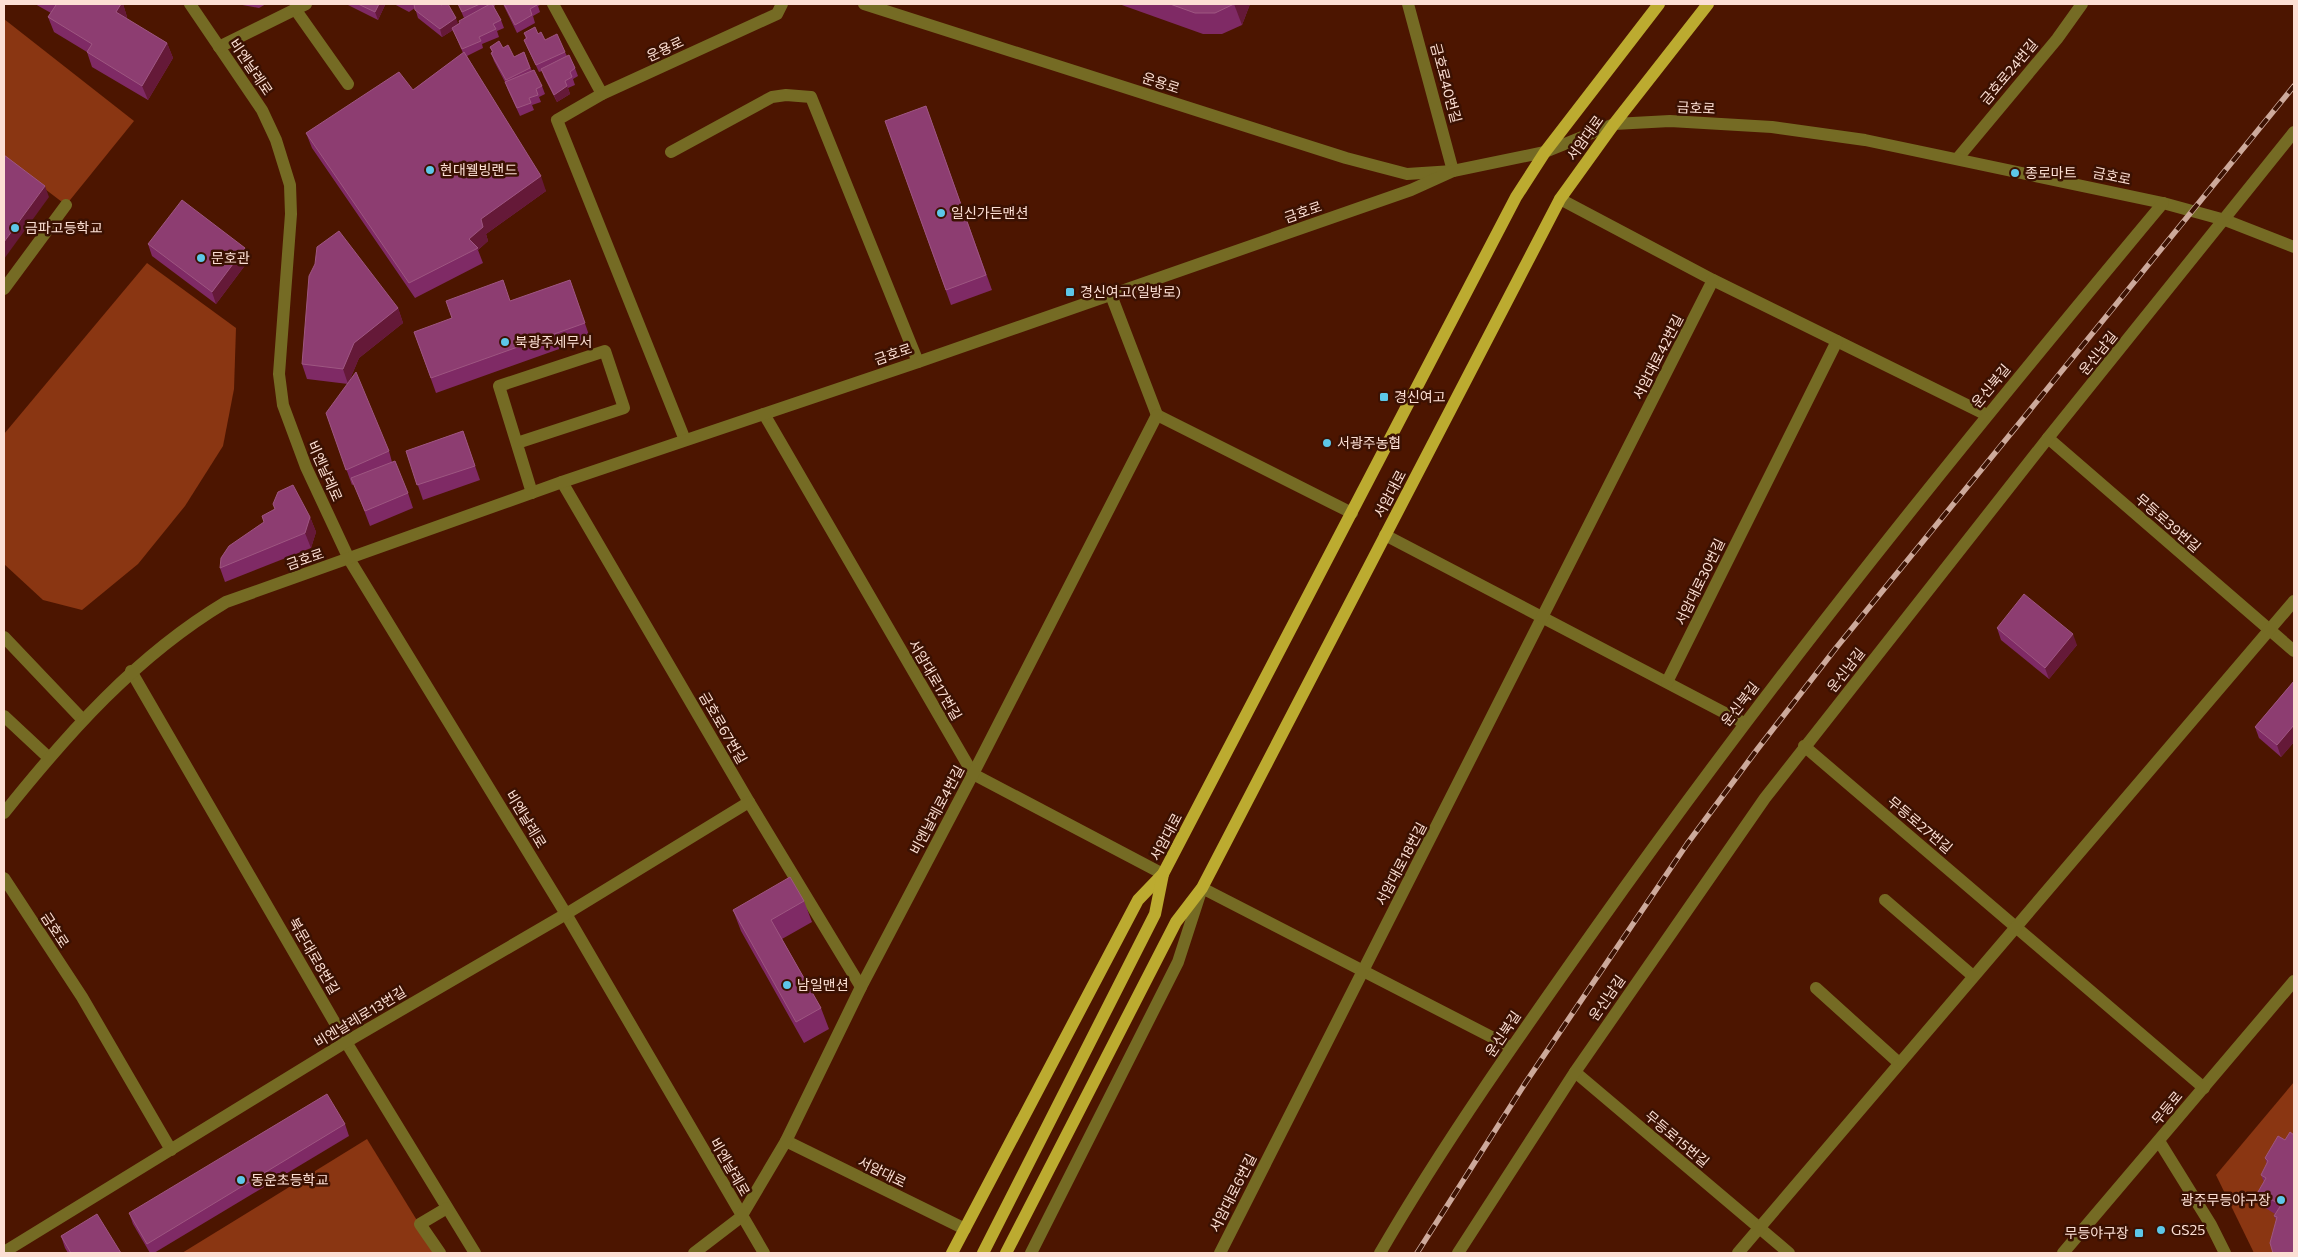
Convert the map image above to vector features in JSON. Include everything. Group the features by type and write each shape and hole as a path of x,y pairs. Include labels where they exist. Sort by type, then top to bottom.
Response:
{"main road":[{"name":"서암대로","path":"983,1253 1155,914 1163,874 1516,197 1544,152 1659,4"},
{"name":"서암대로","path":"1006,1253 1176,922 1202,888 1560,199 1614,124 1708,4"},
{"path":"952,1253 1138,900 1163,874"}],"street":[{"name":"비엔날레로","path":"190,4 262,110 276,140 290,184 289,248 280,352 283,406 306,467 349,559 566,914 741,1217 764,1253"},
{"path":"553,4 602,94"},
{"name":"운용로","path":"685,440 557,120 602,94 777,14 782,4"},
{"name":"운용로","path":"864,4 1346,158 1407,174 1453,171"},
{"name":"금호로40번길","path":"1408,4 1453,171"},
{"name":"금호로24번길","path":"1957,158 2057,39 2082,4"},
{"path":"220,47 300,6 348,84"},
{"path":"672,152 772,97 786,95 811,97 918,362"},
{"name":"금호로","path":"4,814 49,758 83,720 131,672 194,622 226,602 562,482 918,362 1411,190 1453,171 1544,152 1614,124 1670,122 1772,127 1865,140 2163,203 2225,220 2294,246"},
{"name":"운신남길","path":"1458,1253 1575,1072 1765,798 2048,438 2294,132"},
{"path":"1560,199 1713,280 1987,415"},
{"name":"운신북길","path":"1380,1253 1511,1048 1744,723 1987,415 2163,203"},
{"path":"4,289 66,205"},
{"name":"서암대로42번길","path":"1543,618 1713,280"},
{"path":"1111,295 1156,415"},
{"name":"서암대로30번길","path":"1667,682 1837,341"},
{"path":"516,443 624,408 604,351 499,386 516,443 532,493"},
{"name":"서암대로17번길","path":"764,414 973,774"},
{"name":"서암대로","path":"1156,415 1352,513"},
{"name":"비엔날레로4번길","path":"741,1217 786,1141 861,987 973,774 1156,415"},
{"name":"무등로39번길","path":"2048,438 2294,651"},
{"name":"금호로67번길","path":"562,482 749,802 861,987"},
{"path":"1385,535 1744,723"},
{"path":"1738,1253 2294,601"},
{"name":"서암대로18번길","path":"1274,1147 1362,969 1466,772 1543,618"},
{"path":"4,637 83,720"},
{"name":"북문대로8번길","path":"131,672 346,1042 474,1253"},
{"path":"4,716 49,758"},
{"name":"무등로27번길","path":"1804,746 2204,1088"},
{"path":"973,774 1163,874"},
{"path":"566,914 749,802"},
{"name":"금호로","path":"4,878 82,997 171,1150"},
{"path":"1202,888 1362,969 1511,1048"},
{"name":"서암대로","path":"1032,1253 1178,962 1202,888"},
{"path":"1885,900 1973,976"},
{"name":"비엔날레로13번길","path":"4,1252 346,1042 566,914"},
{"name":"무등로","path":"2063,1253 2294,981"},
{"path":"1816,988 1899,1063"},
{"name":"무등로15번길","path":"1575,1072 1789,1253"},
{"name":"서암대로","path":"786,1141 965,1229"},
{"path":"2159,1141 2211,1225 2225,1253"},
{"name":"서암대로6번길","path":"1220,1253 1274,1147"},
{"path":"440,1253 420,1224 447,1208"},
{"path":"694,1253 741,1217"}],"shaded area":[{"path":"4,19 134,121 66,205 4,158"},
{"path":"147,263 236,328 234,389 223,446 185,506 138,564 82,610 43,600 4,564 4,434"},
{"path":"2294,1082 2294,1253 2254,1253 2216,1175"},
{"path":"367,1139 437,1253 182,1253"}],"building":[{"path":"55,4 121,4 116,12 167,43 142,86 87,52 92,44 48,17"},
{"path":"358,4 379,4 375,12"},
{"path":"414,4 448,4 456,18 440,29 415,10"},
{"path":"458,4 480,4 462,12"},
{"path":"492,4 501,20 493,24 496,29 479,37 481,41 462,49 452,28 460,23 459,21"},
{"path":"504,4 537,5 530,9 532,15 515,25"},
{"path":"1170,4 1234,4 1215,13 1195,13"},
{"path":"535,27 538,34 541,32 545,40 557,34 565,52 536,65 524,40 527,38 524,33"},
{"path":"499,41 503,48 508,45 514,57 524,52 530,68 506,80 491,53 493,52 490,47"},
{"name":"현대웰빙랜드","path":"464,52 541,176 481,219 483,227 469,239 478,248 409,283 306,133 399,72 413,90"},
{"path":"569,55 575,68 570,72 572,77 565,81 567,86 554,95 541,69"},
{"path":"534,70 542,86 536,89 538,95 529,98 531,103 517,108 505,82"},
{"name":"일신가든맨션","path":"926,106 986,275 946,290 885,121"},
{"name":"금파고등학교","path":"4,155 45,186 4,242"},
{"name":"문호관","path":"182,200 245,248 212,292 148,244"},
{"path":"339,231 398,308 354,343 343,369 302,364 309,276 315,264 317,247"},
{"name":"북광주세무서","path":"503,280 510,301 570,280 585,323 431,378 414,332 452,318 446,301"},
{"path":"356,372 389,451 346,470 326,413"},
{"path":"463,431 475,466 417,485 406,451"},
{"path":"395,461 408,493 365,511 351,478"},
{"path":"293,485 310,517 305,533 220,568 221,558 229,546 264,522 262,516 275,509 273,504 278,492"},
{"path":"2024,594 2073,634 2045,668 1997,628"},
{"path":"2294,681 2294,725 2277,745 2255,727"},
{"name":"남일맨션","path":"790,877 804,901 771,920 821,1008 796,1022 733,910"},
{"name":"동운초등학교","path":"327,1094 345,1124 147,1244 129,1213"},
{"name":"광주무등야구장","path":"2290,1132 2294,1135 2294,1253 2273,1253 2270,1243 2277,1217 2274,1216 2281,1205 2258,1192 2266,1178 2261,1175 2268,1161 2265,1158 2278,1136 2285,1140"},
{"path":"97,1214 121,1253 71,1253 61,1236"}],"railway":[{"path":"1417,1253 1526,1082 1687,844 1756,751 1836,648 2294,86"}],"place":[{"name":"현대웰빙랜드","path":"430,170"},
{"name":"종로마트","path":"2015,173"},
{"name":"일신가든맨션","path":"941,213"},
{"name":"금파고등학교","path":"15,228"},
{"name":"문호관","path":"201,258"},
{"name":"경신여고(일방로)","path":"1070,292"},
{"name":"북광주세무서","path":"505,342"},
{"name":"경신여고","path":"1384,397"},
{"name":"서광주농협","path":"1327,443"},
{"name":"남일맨션","path":"787,985"},
{"name":"동운초등학교","path":"241,1180"},
{"name":"광주무등야구장","path":"2281,1200"},
{"name":"GS25","path":"2161,1230"},
{"name":"무등야구장","path":"2139,1233"}]}
